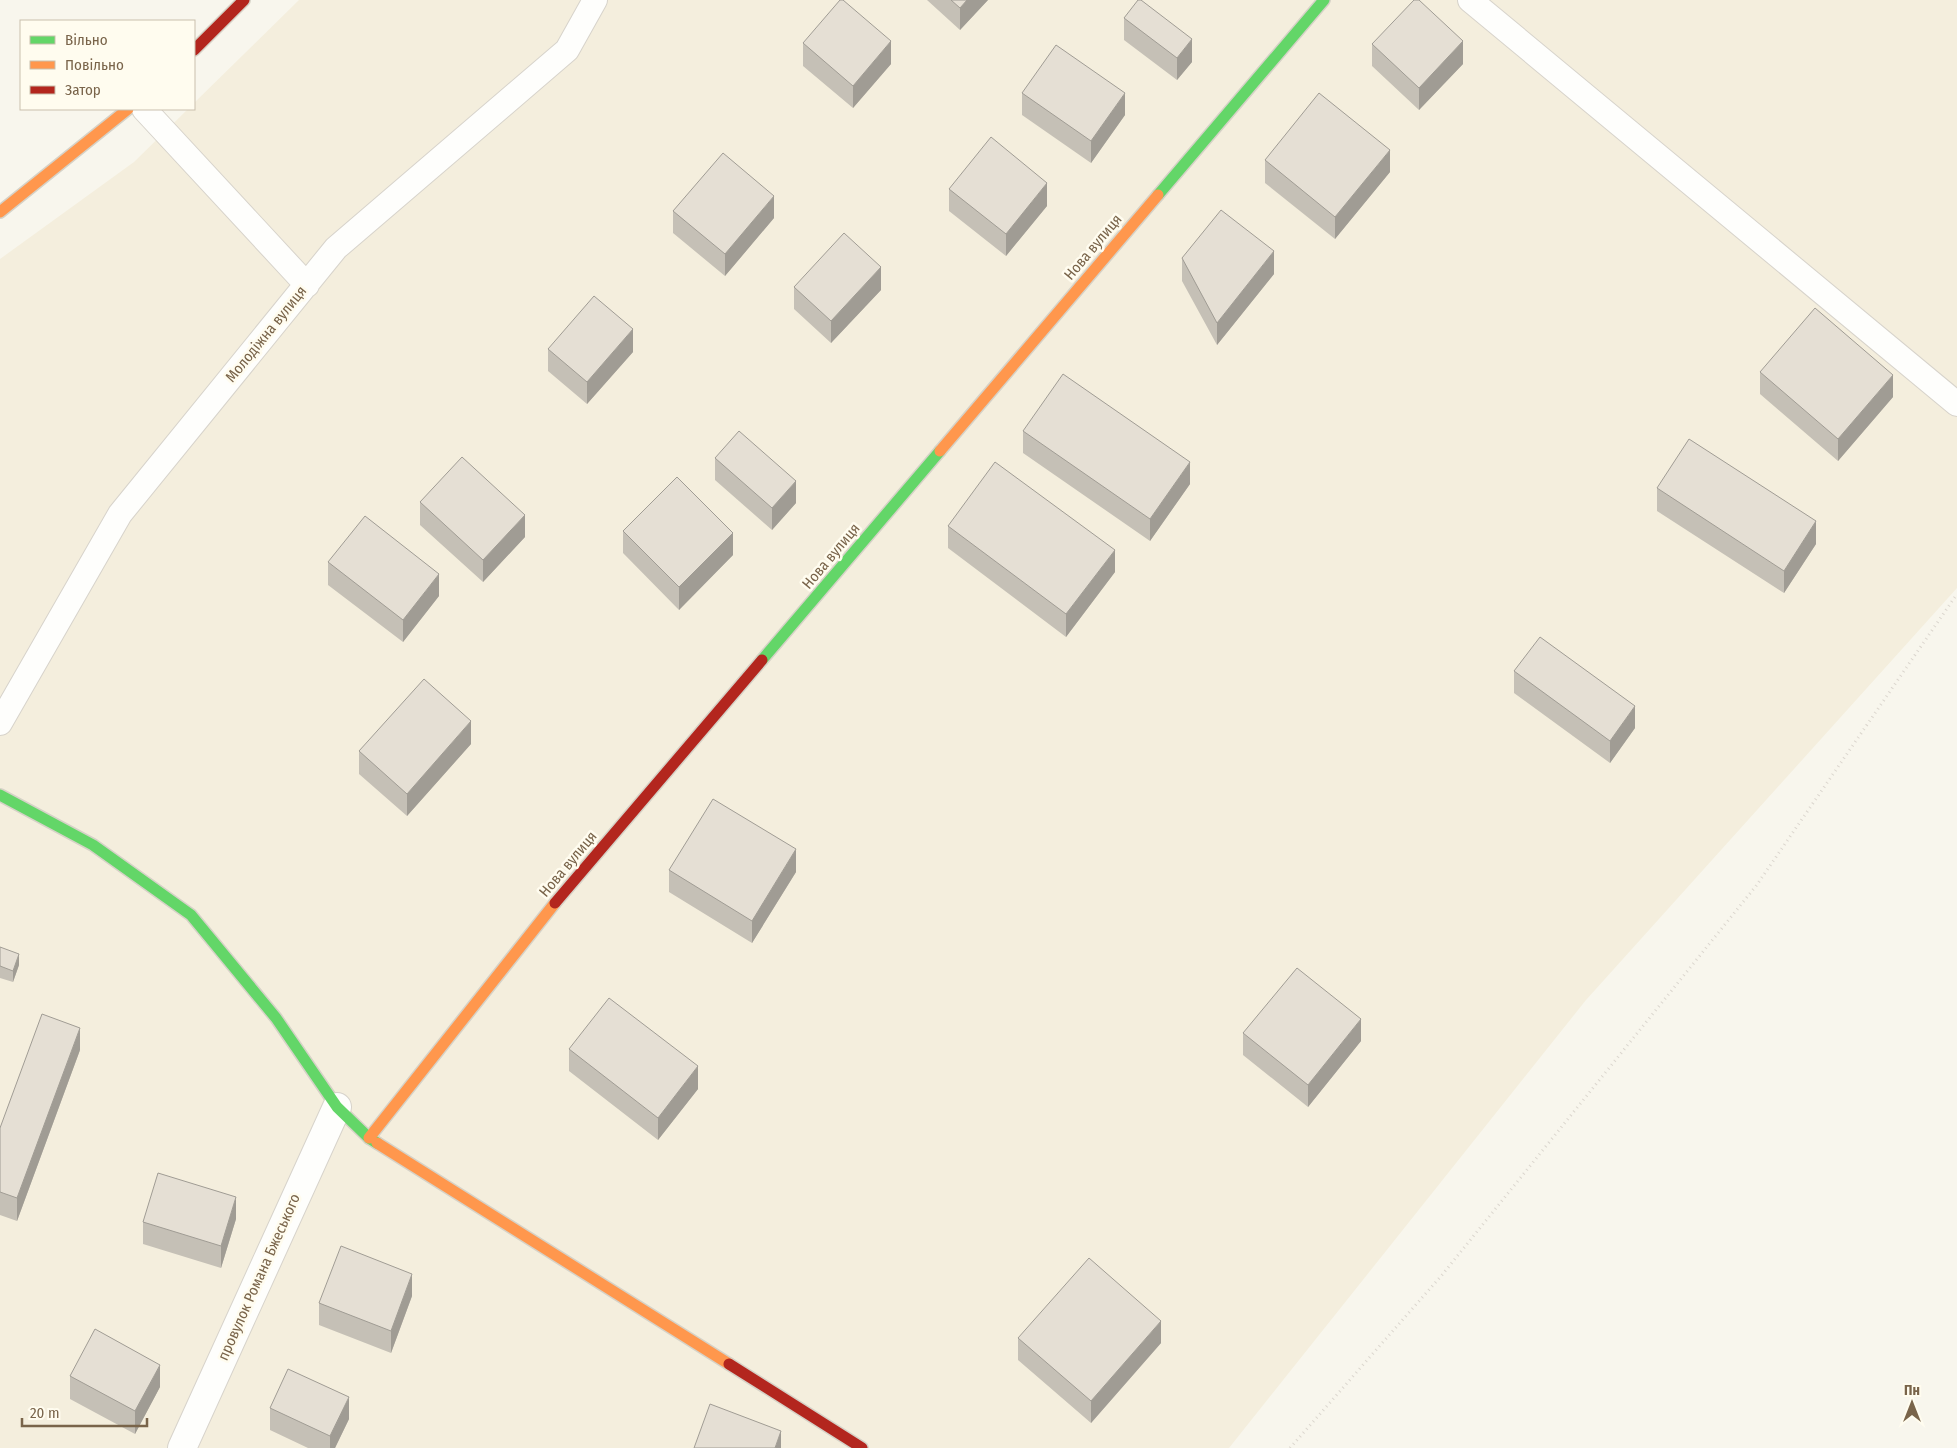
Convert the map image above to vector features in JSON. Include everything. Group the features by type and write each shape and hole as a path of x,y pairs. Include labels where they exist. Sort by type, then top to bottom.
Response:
{"street":[{"path":"195,49 244,0"},
{"name":"Нова вулиця","path":"369,1138 553,905 1324,0"},
{"path":"0,212 127,110"},
{"path":"0,795 93,845 191,915 276,1018 337,1107 369,1138 862,1448"},
{"name":"провулок Романа Бжеського","path":"182,1448 337,1107"}],"lane":[{"name":"Молодіжна вулиця","path":"0,723 120,514 336,248 567,50 595,0"},
{"path":"1470,0 1957,404"},
{"path":"145,110 306,285"}],"path":[{"path":"1290,1448 1442,1275 1756,886 1957,594"}],"shaded area":[{"path":"299,0 1957,0 1957,588 1586,1000 1229,1448 0,1448 0,259 134,162 187,110 195,110 195,102"}],"building":[{"path":"840,0 843,0 891,41 853,86 803,43"},
{"path":"951,0 967,0 960,8"},
{"path":"1138,0 1141,0 1192,39 1177,58 1124,18"},
{"path":"1414,0 1419,0 1463,41 1419,88 1372,44"},
{"path":"1056,45 1125,93 1091,141 1022,93"},
{"path":"1319,93 1390,150 1335,217 1265,160"},
{"path":"991,137 1047,183 1006,234 949,189"},
{"path":"723,153 774,196 725,254 673,211"},
{"path":"1221,210 1274,251 1217,323 1182,258"},
{"path":"844,233 881,267 831,321 794,287"},
{"path":"594,296 633,329 587,382 548,349"},
{"path":"1815,308 1893,375 1838,439 1760,372"},
{"path":"1063,374 1190,462 1150,519 1023,431"},
{"path":"739,431 796,481 772,508 715,458"},
{"path":"1689,439 1816,521 1784,571 1657,488"},
{"path":"462,457 525,515 483,560 420,502"},
{"path":"995,462 1115,550 1066,614 948,526"},
{"path":"677,477 733,533 679,587 623,531"},
{"path":"365,516 439,574 403,620 328,562"},
{"path":"1540,637 1635,706 1610,741 1514,671"},
{"path":"424,679 471,721 407,794 359,751"},
{"path":"713,799 796,849 752,921 669,870"},
{"path":"0,947 19,954 13,971 0,966"},
{"path":"1297,968 1361,1019 1308,1085 1243,1033"},
{"path":"609,998 698,1066 658,1118 569,1049"},
{"path":"42,1014 80,1028 17,1198 0,1192 0,1128"},
{"path":"158,1173 236,1197 221,1246 143,1222"},
{"path":"341,1246 412,1274 391,1331 319,1303"},
{"path":"1089,1258 1161,1321 1091,1401 1018,1338"},
{"path":"95,1329 160,1365 135,1411 70,1376"},
{"path":"288,1369 349,1397 330,1436 270,1408"},
{"path":"710,1404 781,1431 775,1448 694,1448"}],"traffic: fast":[{"path":"1158,195 1324,0"},
{"path":"762,660 940,451"},
{"path":"0,795 93,845 191,915 276,1018 337,1107 369,1138 377,1143"}],"traffic: slow":[{"path":"0,212 127,110"},
{"path":"940,451 1158,195"},
{"path":"369,1138 555,903"},
{"path":"377,1143 729,1364"}],"traffic: jam":[{"path":"195,49 244,0"},
{"path":"555,903 762,660"},
{"path":"729,1364 862,1448"}]}
